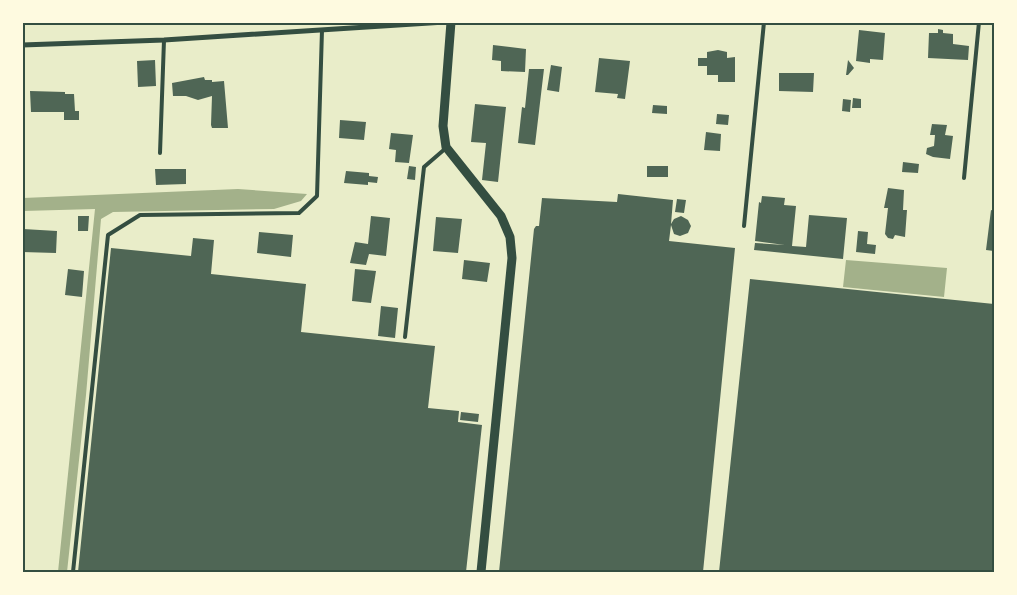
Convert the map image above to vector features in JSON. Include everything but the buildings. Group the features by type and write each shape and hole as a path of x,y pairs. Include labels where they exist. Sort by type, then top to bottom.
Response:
{"street":[{"path":"22,46 164,40 445,22"},
{"path":"451,22 443,126 446,147 501,216 510,242 512,258 481,572"}],"lane":[{"path":"744,226 764,22"},
{"path":"964,178 979,22"},
{"path":"73,572 108,235 140,215 299,213 317,196 322,30"},
{"path":"160,153 164,40"},
{"path":"405,337 424,167 446,147"}],"shaded area":[{"path":"238,189 307,194 301,201 274,209 113,212 101,219 86,395 67,572 58,572 95,209 23,211 23,198"},
{"path":"846,260 947,268 944,297 843,287"}]}
